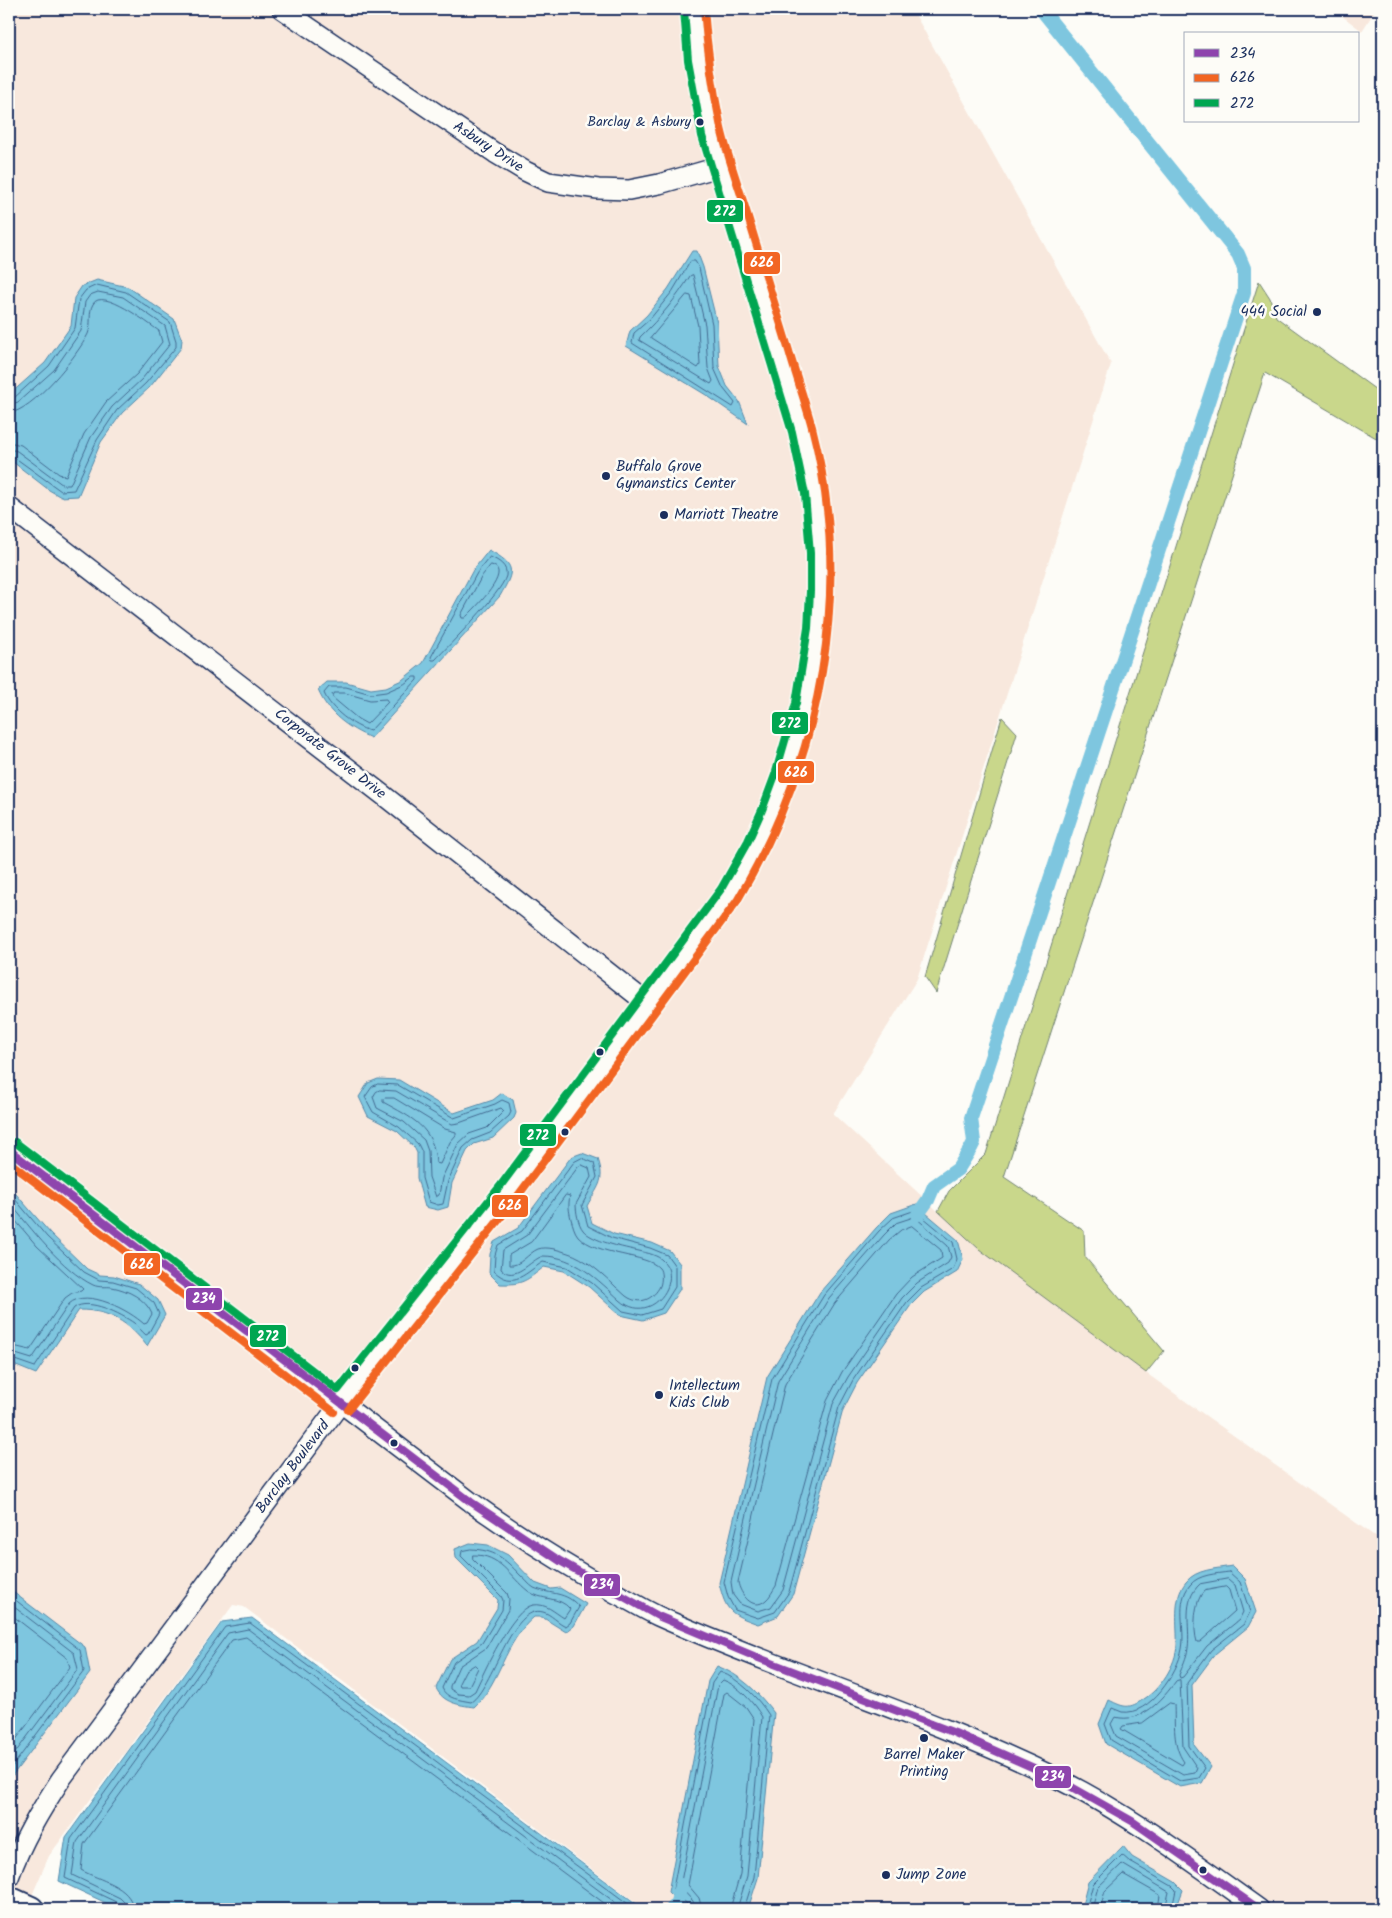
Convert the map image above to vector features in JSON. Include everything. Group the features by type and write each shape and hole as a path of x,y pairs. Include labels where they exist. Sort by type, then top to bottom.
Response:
{"main road":[{"path":"9,1899 31,1909"}],"street":[{"name":"Asbury Drive","path":"282,9 495,153 548,182 598,190 629,190 659,184 722,166"},
{"name":"Barclay Boulevard","path":"9,1877 19,1850 37,1815 60,1779 340,1404 509,1190 729,895 751,858 771,815 791,764 814,668 820,619 821,571 818,514 808,455 786,370 712,133 698,58 694,9"},
{"name":"Corporate Grove Drive","path":"9,507 391,801 648,1004"},
{"path":"9,1150 340,1404 518,1536 588,1578 656,1615 764,1660 954,1733 1053,1776 1125,1817 1211,1874 1259,1909"}],"shaded area":[{"path":"9,9 912,9 1111,364 917,979 833,1114 979,1249 1146,1373 1383,1542 1383,1909 645,1909 244,1607 233,1605 49,1856 27,1907 9,1896"},
{"path":"1333,9 1376,9 1362,31"}],"green space":[{"path":"1259,281 1270,298 1276,317 1383,395 1383,442 1265,373 1004,1177 1084,1231 1085,1257 1164,1351 1146,1373 979,1249 938,1211 949,1191 986,1154"},
{"path":"1002,717 1017,733 936,993 925,977"}],"water":[{"path":"692,251 697,251 703,267 717,323 719,366 727,386 739,401 748,424 706,395 626,346 630,331 647,315 668,289"},
{"path":"97,280 128,287 174,319 182,340 181,348 150,387 122,413 101,442 78,496 61,497 9,459 9,395 45,363 71,326 74,298 82,286"},
{"path":"489,550 504,560 510,569 508,580 500,596 371,738 354,730 333,713 322,699 318,690 327,682 346,682 371,689 386,687 402,680 423,663 473,570"},
{"path":"378,1079 399,1080 454,1113 493,1100 502,1093 513,1100 516,1113 514,1118 493,1138 474,1144 467,1151 452,1183 448,1207 438,1210 425,1207 417,1178 417,1153 414,1147 397,1131 368,1116 359,1097 368,1083"},
{"path":"582,1153 598,1159 601,1173 597,1189 587,1206 592,1223 614,1234 652,1243 670,1251 680,1264 680,1289 664,1313 643,1320 620,1315 589,1287 564,1271 544,1267 524,1281 514,1284 500,1284 489,1273 490,1254 494,1242 518,1228 571,1157"},
{"path":"9,1186 50,1233 87,1269 100,1275 114,1276 139,1284 158,1300 165,1315 147,1346 133,1330 118,1319 100,1312 79,1310 36,1374 9,1363"},
{"path":"928,1200 926,1213 958,1240 963,1259 957,1272 924,1292 911,1305 857,1383 843,1410 793,1594 778,1616 758,1624 741,1617 727,1606 719,1583 767,1377 820,1292 876,1228 891,1213"},
{"path":"470,1543 488,1545 508,1555 535,1583 551,1589 560,1588 586,1604 574,1626 566,1632 542,1617 534,1617 516,1638 490,1687 474,1707 447,1700 436,1688 450,1659 477,1641 497,1608 498,1600 456,1558 455,1549"},
{"path":"1232,1566 1245,1579 1256,1612 1248,1627 1215,1654 1192,1685 1194,1745 1211,1767 1202,1783 1180,1787 1106,1744 1099,1724 1109,1700 1119,1705 1131,1706 1150,1695 1166,1676 1176,1653 1177,1604 1186,1582 1195,1574"},
{"path":"9,1589 85,1647 90,1673 9,1780"},
{"path":"252,1618 642,1909 119,1909 59,1881 66,1837 222,1622"},
{"path":"717,1666 741,1679 762,1698 774,1713 758,1878 748,1909 685,1909 668,1892 708,1681"},
{"path":"1123,1846 1132,1857 1175,1882 1183,1890 1176,1909 1081,1909 1088,1882"}],"waterway":[{"path":"918,1214 928,1200 934,1186 958,1169 974,1142 971,1118 1244,293 1244,268 1238,254 1041,9"},
{"path":"672,1909 677,1902 681,1885"}],"transit line":[{"name":"626","path":"348,1410 517,1197 737,901 766,846 790,789 809,731 822,671 829,610 830,549 824,488 812,427 723,138 711,69 704,9"},
{"name":"272","path":"15,1142 338,1390 501,1185 721,889 748,841 762,810 775,775 796,703 808,628 810,553 805,494 792,432 702,136 688,60 684,10"},
{"name":"234","path":"9,1150 471,1502 560,1561 658,1616 756,1657 955,1733 1052,1776 1132,1821 1259,1909"},
{"name":"626","path":"9,1162 334,1412"}],"place":[{"name":"Barclay & Asbury","path":"700,122"},
{"name":"444 Social","path":"1317,312"},
{"name":"Buffalo Grove Gymanstics Center","path":"606,476"},
{"name":"Marriott Theatre","path":"664,515"},
{"name":"Intellectum Kids Club","path":"659,1395"},
{"name":"Barrel Maker Printing","path":"924,1738"},
{"name":"Jump Zone","path":"886,1875"}]}
